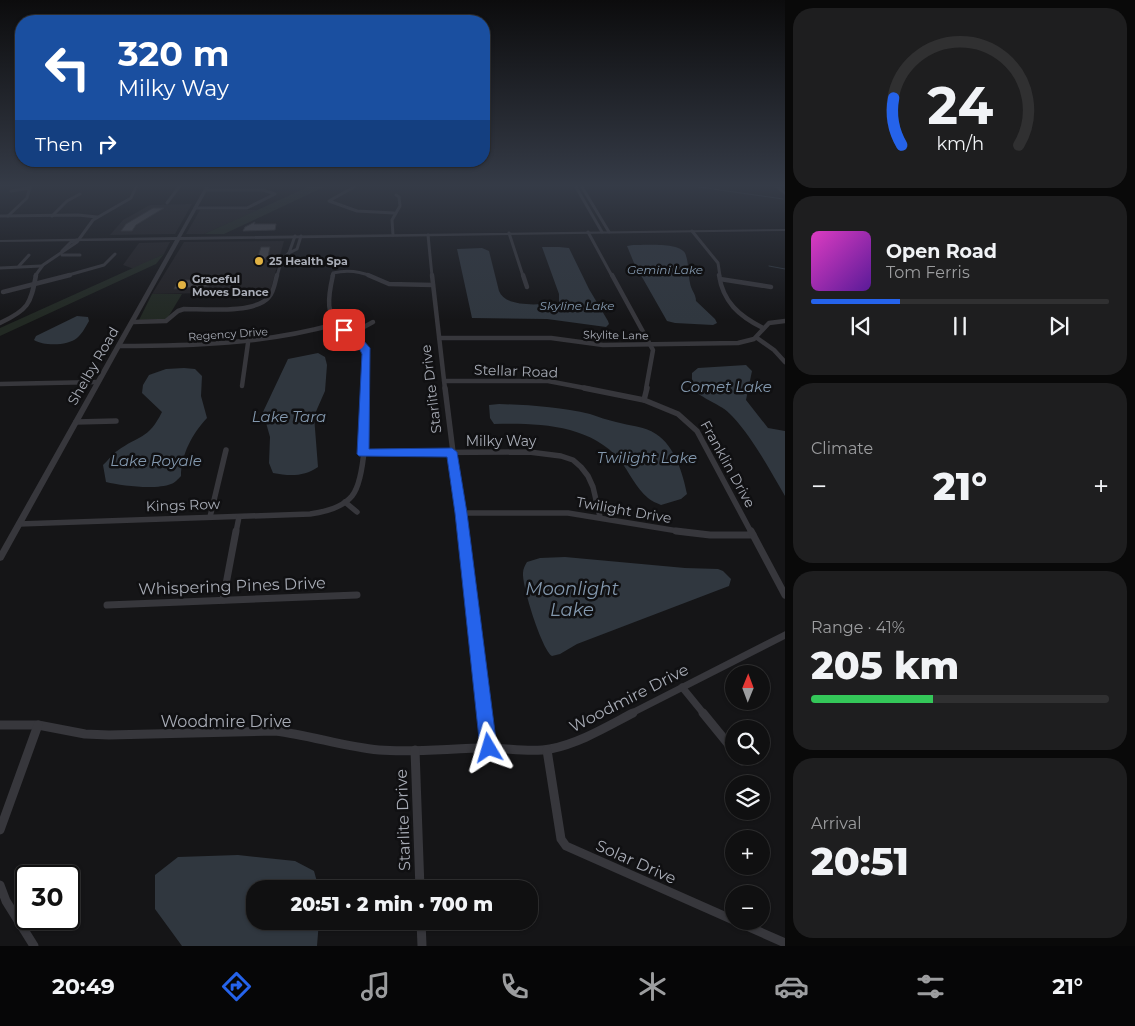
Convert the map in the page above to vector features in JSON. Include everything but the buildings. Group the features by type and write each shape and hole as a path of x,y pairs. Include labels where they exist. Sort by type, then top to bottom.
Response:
{"street":[{"path":"0,323 15,315 27,304 34,291 35,274 41,266 73,247 85,231"},
{"name":"Shelby Road","path":"0,558 183,231"},
{"path":"0,241 680,231"},
{"path":"692,231 714,257 720,269 722,293 730,304 749,321 763,328"},
{"path":"588,232 650,344 654,359 644,400"},
{"path":"509,233 527,287"},
{"name":"Starlite Drive","path":"428,235 432,285 489,748"},
{"path":"133,322 166,321 171,319 175,312 181,309 244,308 263,303 271,296 282,259 289,252 295,236"},
{"path":"289,252 297,249 301,236"},
{"path":"3,292 94,269 104,265 115,254"},
{"path":"18,267 29,255"},
{"path":"60,255 80,255"},
{"path":"0,268 41,266"},
{"path":"357,512 345,502 354,494 362,474 366,354 365,348 351,334 336,324 330,316 328,307 334,271 363,273 389,284 432,285"},
{"path":"720,279 771,287"},
{"path":"785,321 769,323 763,328 757,338 774,350 785,362"},
{"path":"351,334 373,322"},
{"name":"Regency Drive","path":"119,346 248,343 292,337 336,324"},
{"name":"Skylite Lane","path":"439,338 551,338 593,345 747,343 757,338"},
{"path":"242,386 248,343"},
{"name":"Stellar Road","path":"444,381 548,382 644,400"},
{"path":"1,385 98,382"},
{"name":"Franklin Drive","path":"644,400 678,414 697,431 785,595"},
{"path":"76,422 116,421"},
{"path":"210,517 226,450"},
{"name":"Milky Way","path":"363,454 542,452 566,458 582,467 592,480 600,517"},
{"name":"Kings Row","path":"19,524 316,514 345,502"},
{"name":"Twilight Drive","path":"461,513 563,513 600,517 683,533 735,537 753,535"},
{"path":"224,600 239,516"},
{"name":"Whispering Pines Drive","path":"107,605 357,595"},
{"name":"Woodmire Drive","path":"0,725 38,725 85,734 109,735 295,733 338,744 365,748 547,750 570,744 589,736 785,635"},
{"path":"682,688 725,740"},
{"path":"0,830 38,725"},
{"name":"Starlite Drive","path":"415,750 420,880"},
{"name":"Solar Drive","path":"547,750 561,839 566,846 750,930 785,943"},
{"path":"0,885 3,903 34,946"},
{"path":"422,930 422,946"}],"shaded area":[{"path":"113,231 177,231 175,234 110,235"},
{"path":"188,231 210,231 204,234 186,234"},
{"path":"210,231 230,231 224,234 204,234"},
{"path":"284,241 270,292 152,294 184,242"},
{"path":"170,242 164,254 134,269 123,265 139,243"},
{"path":"164,254 156,264 0,336 0,328"},
{"path":"152,294 182,294 167,319 139,320"}],"water":[{"name":"Gemini Lake","path":"661,245 681,249 685,253 689,279 696,301 717,323 713,325 667,321 634,263 627,246"},
{"name":"Skyline Lake","path":"542,247 569,248 589,289 608,321 609,324 606,327 547,319 472,318 457,249 482,248 489,251 499,291 509,301 526,304 559,303 559,294"},
{"path":"77,316 88,317 89,321 81,334 73,341 56,344 34,340 36,336"},
{"name":"Lake Tara","path":"318,353 325,357 327,365 325,391 314,416 318,467 307,473 296,475 273,473 269,463 270,437 263,412 288,359"},
{"name":"Comet Lake","path":"746,365 752,371 746,400 768,428 785,431 785,496 740,425 722,408 700,395 692,387 692,373 698,368"},
{"name":"Lake Royale","path":"166,369 195,369 202,376 201,396 207,418 188,445 183,460 181,476 172,483 157,487 130,486 106,482 103,465 115,452 143,436 152,428 162,412 142,393 143,385 149,375"},
{"name":"Twilight Lake","path":"499,404 568,410 590,414 651,431 663,439 673,453 687,494 681,499 661,505 654,502 640,490 620,460 593,439 562,428 545,425 494,424 490,418 489,405"},
{"name":"Moonlight Lake","path":"565,557 685,568 718,569 731,579 729,586 577,644 560,654 552,656 543,642 533,617 523,572 527,562 540,558"},
{"path":"238,855 295,861 314,871 316,880 246,880 246,930 318,930 317,946 182,946 155,909 155,875 178,857"}],"waterway":[{"path":"769,266 785,269"}],"place":[{"name":"25 Health Spa","path":"259,261"},
{"name":"Graceful Moves Dance","path":"182,285"}],"route":[{"path":"344,330 360,342 365,348 366,354 363,454 452,452 489,748"}]}
